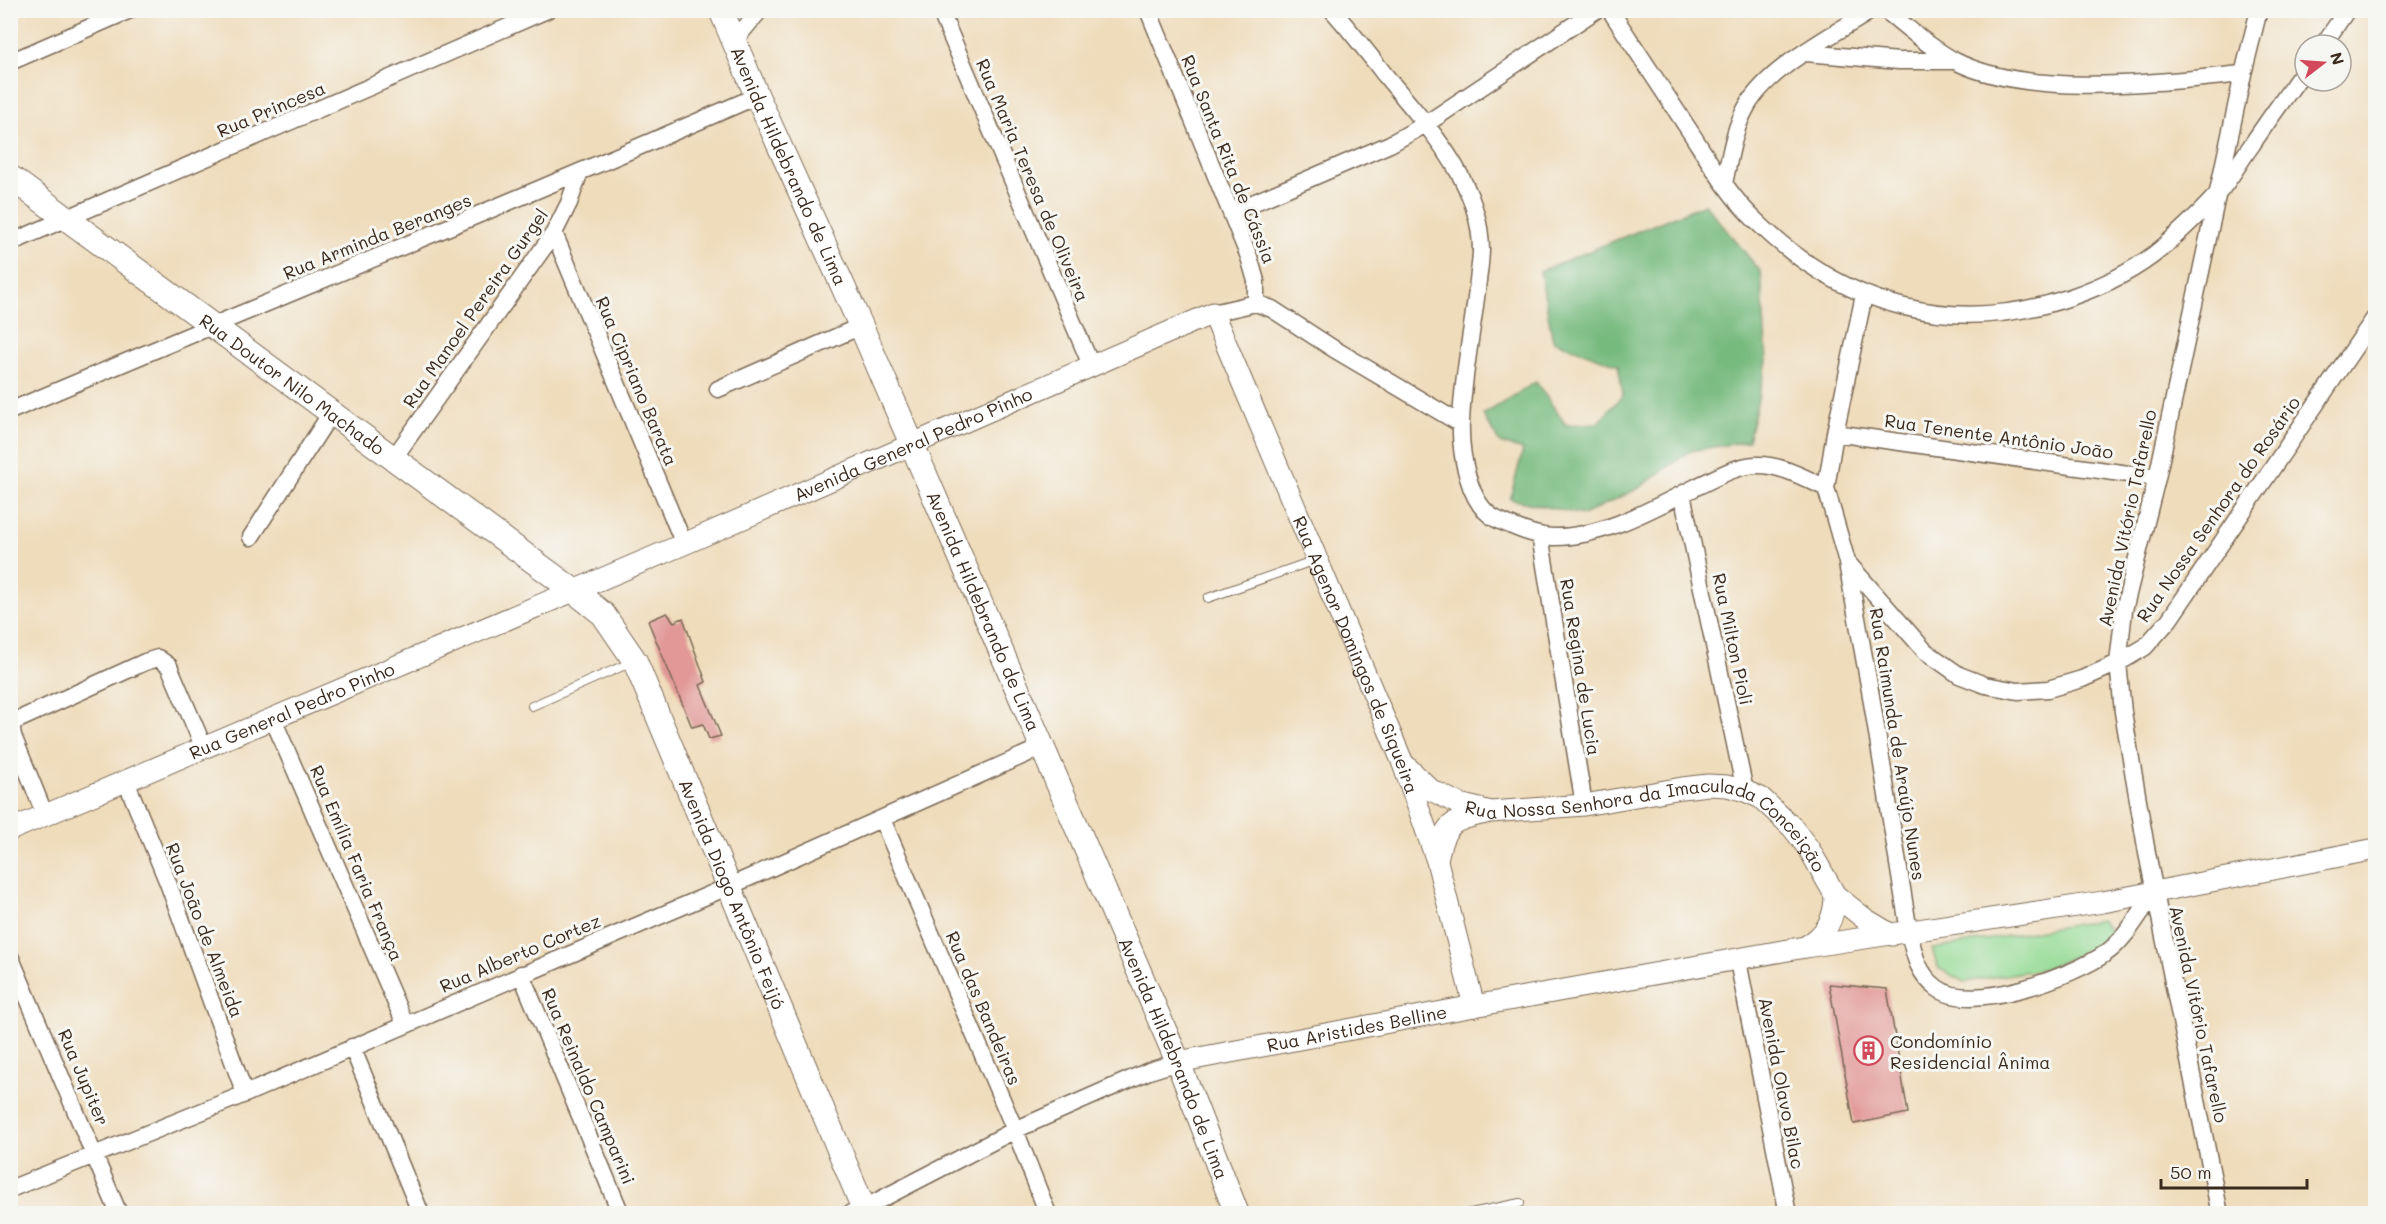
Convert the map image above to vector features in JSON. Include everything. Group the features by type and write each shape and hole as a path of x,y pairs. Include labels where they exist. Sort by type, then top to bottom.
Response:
{"main road":[{"name":"Avenida Hildebrando de Lima","path":"721,10 757,96 861,326 1178,1062 1237,1214"},
{"name":"Rua Doutor Nilo Machado","path":"10,177 574,591"},
{"name":"Avenida Diogo Antônio Feijó","path":"574,591 603,614 635,661 860,1212"}],"street":[{"path":"10,62 130,10"},
{"name":"Rua Princesa","path":"10,243 547,10"},
{"path":"734,41 760,10"},
{"name":"Rua Maria Teresa de Oliveira","path":"940,10 1091,365"},
{"name":"Rua Santa Rita de Cássia","path":"1148,10 1232,212 1256,281 1256,303"},
{"path":"1232,212 1390,144 1425,124 1596,10"},
{"path":"1610,10 1724,183 1756,222 1791,252 1864,295 1913,309 1953,315 1983,316 2010,313 2055,302 2092,289 2125,273 2160,249 2219,192 2293,86"},
{"path":"1724,183 1738,126 1754,95 1768,79 1872,10"},
{"path":"1885,10 1955,61 1987,73 2030,81 2080,85 2243,74"},
{"name":"Avenida Vitório Tafarello","path":"2220,1214 2154,892 2123,712 2118,663 2124,610 2157,478 2243,74 2259,10"},
{"path":"2331,33 2347,10"},
{"path":"1335,11 1461,173 1470,197 1481,238 1481,253 1461,424 1466,472 1475,497 1493,517 1518,529 1540,535 1572,535 1612,526 1729,471 1759,465 1802,477 1826,488 1864,295"},
{"path":"1806,53 1899,61 1955,61"},
{"name":"Rua Arminda Beranges","path":"10,411 579,174 757,96"},
{"name":"Rua Manoel Pereira Gurgel","path":"393,459 555,233 579,174"},
{"name":"Rua Cipriano Barata","path":"555,233 684,544"},
{"path":"1256,303 1272,309 1334,349 1461,424"},
{"name":"Avenida General Pedro Pinho","path":"574,591 1213,313 1256,303"},
{"name":"Rua Agenor Domingos de Siqueira","path":"1213,313 1402,761 1437,861 1474,1006"},
{"name":"Rua Nossa Senhora do Rosário","path":"1826,488 1847,562 1925,651 1959,675 1984,685 2018,691 2048,688 2082,679 2118,663 2145,647 2169,620 2376,316"},
{"path":"718,389 861,326"},
{"path":"251,537 331,413"},
{"name":"Rua Tenente Antônio João","path":"1835,433 2157,478"},
{"name":"Rua Milton Pioli","path":"1682,494 1745,791"},
{"name":"Rua Regina de Lucia","path":"1540,535 1584,805"},
{"name":"Rua Raimunda de Araújo Nunes","path":"1847,562 1871,696 1901,933"},
{"name":"Rua General Pedro Pinho","path":"10,830 574,591"},
{"path":"45,815 12,736 11,723 146,662 158,658 169,666 204,748"},
{"name":"Rua Emília Faria França","path":"273,719 405,1023"},
{"name":"Rua Alberto Cortez","path":"10,1189 245,1094 405,1023 728,887 1042,747"},
{"name":"Rua Nossa Senhora da Imaculada Conceição","path":"1402,761 1431,790 1459,804 1491,812 1584,805 1708,785 1727,786 1745,791 1761,798 1792,827 1809,849 1835,895 1865,920 1901,933"},
{"name":"Rua João de Almeida","path":"126,781 168,883 245,1094"},
{"path":"1437,861 1443,834 1449,825 1456,820 1491,812"},
{"name":"Rua das Bandeiras","path":"882,819 1015,1130 1048,1214"},
{"path":"2154,892 2129,928 2106,953 2060,976 2006,992 1957,997 1941,991 1923,975 1901,933 2035,914 2376,849"},
{"path":"1804,947 1825,932 1833,914 1835,895"},
{"name":"Rua Aristides Belline","path":"860,1212 1015,1130 1149,1071 1178,1062 1804,947 1901,933"},
{"name":"Rua Jupiter","path":"10,956 119,1214"},
{"name":"Avenida Olavo Bilac","path":"1737,960 1788,1214"},
{"name":"Rua Reinaldo Camparini","path":"521,974 621,1214"},
{"path":"352,1047 421,1214"}],"lane":[{"path":"1208,598 1318,559"},
{"path":"532,706 635,661"},
{"path":"10,999 27,992"},
{"path":"1466,1214 1520,1203"}],"green space":[{"path":"1705,204 1761,272 1767,362 1748,441 1690,451 1639,488 1583,515 1510,499 1523,450 1500,443 1483,415 1536,382 1566,425 1598,423 1623,395 1618,365 1553,341 1540,271"},
{"path":"2101,920 2111,931 2097,946 2048,968 1964,982 1938,968 1932,949"}],"building":[{"path":"667,613 674,622 683,618 706,682 700,685 721,736 709,739 703,724 692,727 648,621"},
{"name":"Condomínio Residencial Ânima","path":"1829,984 1887,989 1908,1113 1854,1124"}],"place":[{"name":"Condomínio Residencial Ânima","path":"1869,1051"}]}
